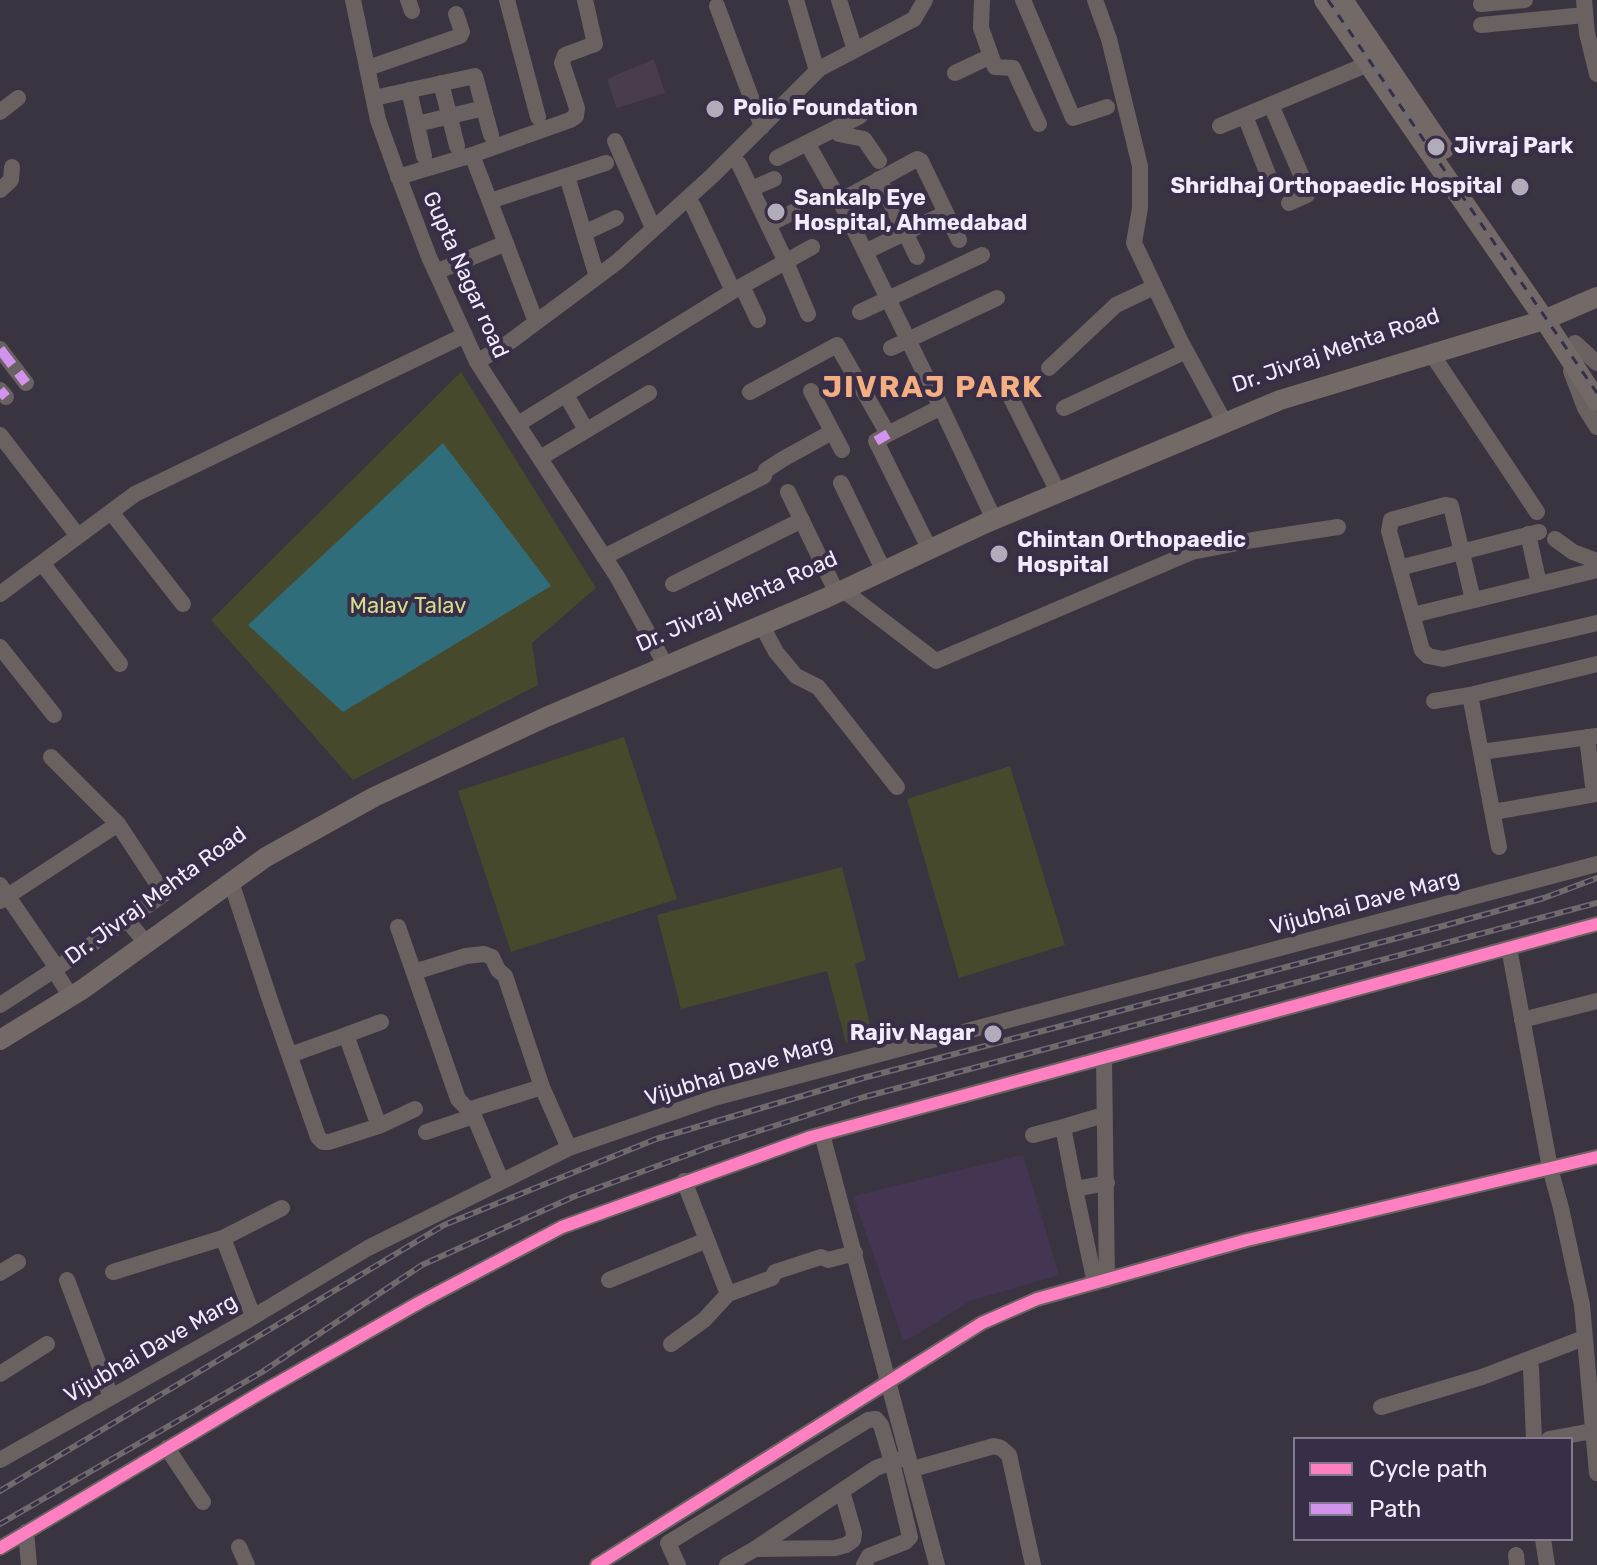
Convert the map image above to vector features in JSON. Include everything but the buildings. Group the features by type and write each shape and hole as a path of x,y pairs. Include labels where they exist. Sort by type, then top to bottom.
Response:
{"main road":[{"path":"1324,0 1548,313"},
{"path":"1343,0 1596,391"},
{"path":"1548,313 1597,289"},
{"path":"0,1040 83,989 266,857 374,797 546,717 762,626 838,588 986,523 1266,406 1597,297"},
{"name":"Dr. Jivraj Mehta Road","path":"0,1030 66,989 260,850 369,791 541,711 666,665 838,588 880,563 926,542 1273,394 1451,338 1548,313"}],"street":[{"path":"507,0 538,117"},
{"path":"398,177 472,155 576,116 577,108 562,63 565,55 595,44 585,0"},
{"path":"796,0 817,71"},
{"path":"839,0 855,50"},
{"path":"477,362 597,277 762,127 817,71 914,19 925,0"},
{"path":"982,0 981,28 991,56 997,68 1013,68 1039,124"},
{"path":"1023,0 1073,118 1107,107"},
{"path":"1095,0 1109,39 1140,166 1140,208 1134,243 1221,416"},
{"path":"1481,4 1525,0"},
{"name":"Gupta Nagar road","path":"358,2 374,98 398,177 477,362 604,557 666,665"},
{"path":"717,6 762,127"},
{"path":"1481,25 1584,7 1597,74"},
{"path":"368,68 460,36 462,32 456,14"},
{"path":"955,73 991,56"},
{"path":"1220,126 1368,64"},
{"path":"374,98 475,76 491,135"},
{"path":"441,83 457,146"},
{"path":"409,90 424,156"},
{"path":"0,112 18,98"},
{"path":"1271,105 1308,191 1307,195 1289,203"},
{"path":"417,124 484,108"},
{"path":"777,158 860,116"},
{"path":"1245,116 1269,177"},
{"path":"836,128 839,134 864,139 879,161"},
{"path":"615,141 653,228"},
{"path":"807,143 889,298 991,513"},
{"path":"472,155 536,322"},
{"path":"840,201 912,161 921,161 959,240"},
{"path":"490,201 606,163"},
{"path":"739,164 808,314"},
{"path":"0,190 11,180 12,167"},
{"path":"567,176 597,277"},
{"path":"751,189 774,179"},
{"path":"879,179 917,257"},
{"path":"693,206 737,289 758,320"},
{"path":"768,225 793,212"},
{"path":"865,252 946,213"},
{"path":"584,233 616,218"},
{"path":"436,272 506,243"},
{"path":"518,424 737,289 812,247"},
{"path":"860,312 982,255"},
{"path":"1049,368 1116,305 1154,287"},
{"path":"891,348 997,298"},
{"path":"0,594 135,494 465,335"},
{"path":"750,392 837,345 888,434"},
{"path":"1570,348 1597,363"},
{"path":"1570,348 1585,408 1597,427"},
{"path":"0,349 26,383"},
{"path":"1064,408 1186,351"},
{"path":"1431,353 1537,512"},
{"path":"811,391 842,450"},
{"path":"1008,392 1055,486"},
{"path":"540,458 649,393"},
{"path":"566,395 586,430"},
{"path":"926,542 876,441 941,407"},
{"path":"604,557 764,476 766,470 783,459 832,432"},
{"path":"0,435 78,536"},
{"path":"841,483 880,563"},
{"path":"788,492 838,588 936,661 1192,552 1338,527"},
{"path":"1473,600 1451,506 1391,520 1389,531 1422,650 1435,659 1597,623"},
{"path":"111,512 183,604"},
{"path":"673,584 802,520"},
{"path":"1399,568 1534,533 1539,584"},
{"path":"1555,539 1573,552 1597,561"},
{"path":"42,563 120,664"},
{"path":"1413,615 1597,570"},
{"path":"762,626 776,652 796,676 818,687 897,787"},
{"path":"0,647 54,715"},
{"path":"1434,701 1597,664"},
{"path":"1470,695 1499,847"},
{"path":"1481,752 1592,736 1596,794 1493,812"},
{"path":"0,1005 164,894 118,824 51,757"},
{"path":"66,989 3,894 118,824"},
{"name":"Vijubhai Dave Marg","path":"0,1460 368,1248 569,1148 714,1098 1597,864"},
{"path":"231,882 318,1137 323,1142 379,1126 415,1109"},
{"path":"127,920 141,937"},
{"path":"0,1548 422,1301 562,1227 822,1134 1597,924"},
{"path":"398,927 458,1099 471,1113 501,1180"},
{"path":"1509,948 1550,1168 1582,1305 1584,1338 1591,1359 1597,1473"},
{"path":"414,972 466,956 484,954 492,957 505,976 542,1087 569,1148"},
{"path":"1522,1020 1597,1001"},
{"path":"290,1055 381,1022"},
{"path":"346,1035 379,1126"},
{"path":"1101,1281 1107,1183 1104,1059"},
{"path":"426,1132 542,1087"},
{"path":"1033,1135 1104,1115"},
{"path":"1063,1127 1075,1189 1101,1281"},
{"path":"822,1134 937,1565"},
{"path":"597,1565 982,1323 1037,1299 1247,1240 1597,1157"},
{"path":"684,1181 728,1294"},
{"path":"1075,1189 1107,1183"},
{"path":"113,1272 223,1238 282,1208"},
{"path":"223,1238 253,1316"},
{"path":"609,1280 707,1240"},
{"path":"671,1344 704,1320 728,1294 772,1278 775,1272 821,1257 828,1260 855,1253"},
{"path":"0,1273 18,1262"},
{"path":"67,1280 111,1397"},
{"path":"1381,1407 1482,1377 1584,1338"},
{"path":"0,1374 47,1344"},
{"path":"1531,1368 1534,1437"},
{"path":"668,1543 868,1420 876,1419 881,1425 892,1462 910,1537 905,1542 869,1556 864,1565"},
{"path":"1560,1437 1594,1431"},
{"path":"727,1565 876,1468 892,1462 911,1463 994,1446 1009,1455 1033,1565"},
{"path":"167,1448 203,1502"},
{"path":"755,1549 835,1548 846,1545 853,1540 854,1533 842,1491"},
{"path":"658,1526 678,1565"},
{"path":"26,1532 29,1565"},
{"path":"1543,1541 1547,1565"},
{"path":"239,1547 247,1565"}],"shaded area":[{"path":"654,59 665,93 617,108 607,79"},
{"path":"1023,1155 1059,1275 970,1301 903,1340 853,1196"}],"green space":[{"name":"Malav Talav","path":"461,372 596,588 532,643 538,685 353,780 211,620"},
{"path":"624,737 677,899 511,952 458,791"},
{"path":"1010,766 1065,945 959,978 907,799"},
{"path":"842,867 866,960 855,964 873,1036 846,1043 827,971 681,1009 657,915"}],"water":[{"path":"443,443 551,586 343,712 248,625"}],"railway":[{"path":"1328,0 1597,393"},
{"path":"0,1491 444,1225 656,1139 863,1078 1544,898 1597,878"},
{"path":"0,1524 262,1372 422,1265 573,1197 709,1147 864,1097 1597,903"}],"marked path":[{"path":"0,349 26,383"},
{"path":"0,390 6,397"},
{"path":"876,441 888,434"}],"cycle path":[{"path":"0,1548 262,1392 422,1301 562,1227 811,1137 1597,924"},
{"path":"597,1565 982,1323 1037,1299 1247,1240 1597,1157"}],"place":[{"name":"Polio Foundation","path":"715,109"},
{"name":"Jivraj Park","path":"1436,147"},
{"name":"Shridhaj Orthopaedic Hospital","path":"1520,187"},
{"name":"Sankalp Eye Hospital, Ahmedabad","path":"776,212"},
{"name":"Chintan Orthopaedic Hospital","path":"999,554"},
{"name":"Rajiv Nagar","path":"993,1034"}],"district":[{"name":"JIVRAJ PARK","path":"933,388"}]}
